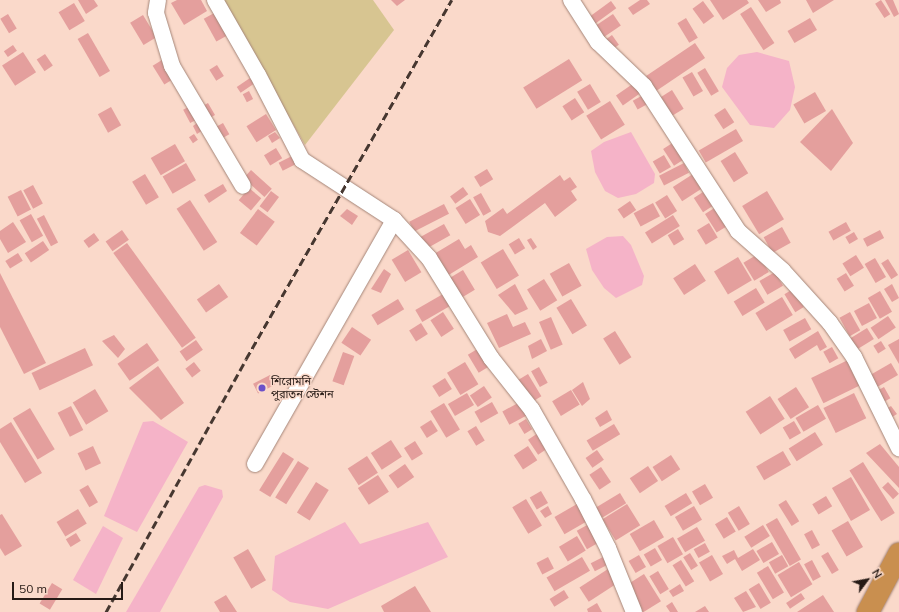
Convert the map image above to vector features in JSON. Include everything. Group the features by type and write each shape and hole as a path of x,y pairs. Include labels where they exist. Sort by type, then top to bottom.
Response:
{"highway":[{"path":"868,612 899,554"}],"street":[{"path":"158,0 156,13 172,66 243,186"},
{"path":"215,0 258,75 302,160 394,220 429,258 491,358 532,410 601,534 634,612"},
{"path":"571,0 598,42 648,91 738,231 783,271 830,323 854,357 899,448"},
{"path":"255,464 394,220"}],"shaded area":[{"path":"222,0 373,0 394,30 305,145"},
{"path":"757,52 789,61 795,87 790,110 774,128 750,125 722,87 727,68 739,55"},
{"path":"631,132 655,174 654,183 636,194 618,198 605,191 595,172 591,151 604,142"},
{"path":"623,236 631,245 644,276 642,285 616,298 604,288 592,270 586,249 607,237"},
{"path":"153,421 188,442 137,532 104,516 143,422"},
{"path":"205,485 222,490 223,497 160,612 126,612 199,487"},
{"path":"345,522 360,544 428,522 448,557 328,609 290,602 272,590 275,556"},
{"path":"103,526 123,538 96,594 73,580"}],"building":[{"path":"78,0 94,0 98,6 86,14"},
{"path":"177,0 201,0 207,11 184,25 171,3"},
{"path":"391,0 405,0 397,6"},
{"path":"640,0 647,0 650,4 633,15 628,8"},
{"path":"710,0 747,0 749,3 723,20"},
{"path":"758,0 780,0 781,3 766,12"},
{"path":"806,0 834,0 813,13"},
{"path":"881,0 890,14 884,18 875,4"},
{"path":"885,0 893,0 899,14 894,17"},
{"path":"611,1 616,8 592,26 587,19"},
{"path":"703,1 714,16 704,24 692,9"},
{"path":"74,3 85,21 69,30 59,12"},
{"path":"751,7 774,43 764,50 740,14"},
{"path":"216,12 229,35 216,42 204,19"},
{"path":"8,14 17,29 9,33 0,19"},
{"path":"613,14 621,26 603,38 595,26"},
{"path":"143,15 156,37 144,45 130,23"},
{"path":"686,18 698,38 689,43 677,23"},
{"path":"810,18 817,30 794,43 787,31"},
{"path":"88,33 110,71 100,77 78,39"},
{"path":"612,35 619,45 612,50 605,40"},
{"path":"695,43 705,58 656,91 646,76"},
{"path":"13,45 17,51 8,57 4,51"},
{"path":"23,52 36,72 15,86 2,66"},
{"path":"45,54 53,66 45,71 37,60"},
{"path":"569,59 582,80 536,109 523,88"},
{"path":"162,60 174,79 164,84 153,66"},
{"path":"217,65 224,76 216,81 209,70"},
{"path":"705,68 719,91 711,96 697,73"},
{"path":"692,72 703,91 693,97 682,78"},
{"path":"250,78 254,84 241,93 237,87"},
{"path":"634,83 641,93 623,105 616,96"},
{"path":"590,84 601,102 588,110 577,92"},
{"path":"672,90 684,109 673,116 661,97"},
{"path":"249,91 253,99 247,102 243,94"},
{"path":"815,92 826,111 804,124 793,104"},
{"path":"645,94 650,103 638,110 633,101"},
{"path":"575,98 584,112 572,120 562,106"},
{"path":"610,101 625,125 601,140 586,116"},
{"path":"208,103 215,115 208,119 201,107"},
{"path":"192,105 199,118 190,123 183,110"},
{"path":"111,107 121,125 108,133 98,114"},
{"path":"725,108 734,122 723,129 714,115"},
{"path":"832,109 853,143 831,171 800,142"},
{"path":"266,114 276,130 257,142 246,126"},
{"path":"201,120 206,128 197,134 193,126"},
{"path":"223,123 229,134 219,140 213,129"},
{"path":"736,129 743,141 706,163 699,150"},
{"path":"275,132 280,138 272,143 268,136"},
{"path":"194,134 198,140 193,143 189,137"},
{"path":"674,142 685,159 674,166 663,149"},
{"path":"175,144 185,161 161,175 151,158"},
{"path":"276,148 282,158 270,165 264,155"},
{"path":"735,152 748,173 734,182 721,161"},
{"path":"664,155 671,167 660,174 653,162"},
{"path":"292,156 296,164 283,171 279,163"},
{"path":"186,163 196,180 173,194 163,176"},
{"path":"684,163 689,173 664,186 659,176"},
{"path":"487,169 493,179 480,187 474,177"},
{"path":"251,170 272,189 264,197 244,178"},
{"path":"145,174 159,197 146,205 132,182"},
{"path":"693,174 702,188 682,201 673,187"},
{"path":"560,175 564,181 570,177 577,187 571,191 577,200 555,217 545,203 500,236 488,232 485,221 503,208 507,214"},
{"path":"223,184 227,191 209,203 204,195"},
{"path":"33,185 43,204 33,209 23,190"},
{"path":"463,187 468,194 455,204 450,196"},
{"path":"249,188 261,198 251,211 239,200"},
{"path":"21,190 31,210 18,216 8,197"},
{"path":"271,191 279,197 268,212 260,206"},
{"path":"767,191 784,219 759,234 742,206"},
{"path":"703,192 712,206 703,212 694,198"},
{"path":"481,193 491,211 483,216 473,197"},
{"path":"667,195 677,211 665,219 655,202"},
{"path":"470,199 480,215 466,224 456,208"},
{"path":"190,200 217,242 204,251 177,209"},
{"path":"630,201 636,210 624,219 618,209"},
{"path":"653,203 660,216 641,227 634,213"},
{"path":"444,204 449,214 414,232 409,222"},
{"path":"716,207 728,226 717,233 705,214"},
{"path":"258,209 275,222 257,246 240,233"},
{"path":"347,209 358,216 352,225 340,216"},
{"path":"31,214 43,236 32,242 20,220"},
{"path":"44,215 58,243 51,246 37,219"},
{"path":"673,215 680,226 652,244 645,232"},
{"path":"13,222 26,242 8,253 0,239 0,231"},
{"path":"846,222 851,231 833,240 829,232"},
{"path":"709,223 718,238 706,245 697,230"},
{"path":"444,224 450,235 427,248 420,237"},
{"path":"782,227 791,243 772,253 764,237"},
{"path":"678,229 684,239 674,245 668,235"},
{"path":"122,230 129,240 112,251 106,241"},
{"path":"880,230 884,238 867,247 863,239"},
{"path":"854,232 858,239 849,244 845,237"},
{"path":"94,233 99,240 89,248 83,241"},
{"path":"519,238 525,248 515,254 509,244"},
{"path":"531,238 537,247 533,250 527,240"},
{"path":"459,239 465,249 471,245 478,257 447,276 434,254"},
{"path":"43,241 49,250 31,262 25,253"},
{"path":"127,243 196,338 182,348 113,253"},
{"path":"503,249 519,276 497,289 481,262"},
{"path":"408,250 421,272 405,282 392,260"},
{"path":"18,253 23,261 10,269 5,261"},
{"path":"758,254 769,272 754,281 743,263"},
{"path":"856,255 864,268 850,276 842,263"},
{"path":"738,257 752,280 728,295 714,271"},
{"path":"875,258 886,277 876,283 865,264"},
{"path":"888,259 898,275 891,279 881,263"},
{"path":"569,263 582,286 562,296 550,274"},
{"path":"695,264 706,281 684,295 673,278"},
{"path":"384,269 391,274 381,293 371,289"},
{"path":"463,270 475,290 460,298 448,279"},
{"path":"775,272 783,286 767,295 759,281"},
{"path":"0,273 46,363 24,374 0,327"},
{"path":"846,273 854,286 845,292 837,279"},
{"path":"544,279 557,300 540,311 527,290"},
{"path":"219,284 228,297 206,313 197,299"},
{"path":"515,284 528,309 515,315 498,295"},
{"path":"892,284 899,298 892,302 884,289"},
{"path":"756,288 765,303 742,316 734,301"},
{"path":"793,289 804,307 795,312 784,294"},
{"path":"880,291 892,312 880,319 868,298"},
{"path":"443,294 450,306 422,322 415,310"},
{"path":"782,297 793,315 766,331 755,313"},
{"path":"398,299 404,309 378,325 371,315"},
{"path":"571,299 587,326 572,334 556,308"},
{"path":"869,303 877,318 862,326 854,311"},
{"path":"443,312 454,329 441,337 430,320"},
{"path":"850,312 860,330 850,336 840,318"},
{"path":"507,314 513,327 525,322 531,334 499,348 487,323"},
{"path":"888,316 896,328 878,339 871,328"},
{"path":"551,317 563,345 551,350 539,322"},
{"path":"805,318 811,329 789,341 783,330"},
{"path":"421,323 428,334 416,341 409,330"},
{"path":"352,327 371,340 360,356 341,343"},
{"path":"867,328 874,339 857,350 850,339"},
{"path":"615,331 631,357 620,365 603,338"},
{"path":"818,331 827,347 820,351 817,345 795,359 789,349"},
{"path":"114,335 125,349 118,358 102,341"},
{"path":"541,339 547,351 532,359 528,346"},
{"path":"899,339 899,364 888,345"},
{"path":"196,340 203,350 186,361 180,351"},
{"path":"881,341 886,349 878,353 873,346"},
{"path":"147,343 159,360 130,381 118,364"},
{"path":"832,347 838,358 830,363 823,352"},
{"path":"85,348 93,365 40,390 32,373"},
{"path":"479,348 490,366 479,373 468,355"},
{"path":"343,352 354,356 344,385 332,381"},
{"path":"848,360 860,385 823,403 811,378"},
{"path":"194,362 201,371 192,377 185,369"},
{"path":"465,362 478,384 460,395 447,373"},
{"path":"891,363 898,375 877,387 870,375"},
{"path":"158,366 184,403 161,420 129,388"},
{"path":"539,367 548,383 540,387 531,371"},
{"path":"528,374 541,396 531,402 518,380"},
{"path":"270,375 275,385 258,393 253,384"},
{"path":"445,378 452,389 439,397 432,386"},
{"path":"583,382 590,399 582,406 572,390"},
{"path":"484,386 492,398 478,407 470,396"},
{"path":"796,387 809,407 791,419 778,399"},
{"path":"884,387 890,398 880,404 874,393"},
{"path":"95,389 108,411 86,425 73,402"},
{"path":"571,390 580,405 561,416 552,401"},
{"path":"467,393 474,405 455,416 448,404"},
{"path":"854,393 866,418 836,433 823,408"},
{"path":"770,396 785,419 760,434 746,412"},
{"path":"492,402 498,413 481,423 475,412"},
{"path":"520,402 527,415 509,425 502,411"},
{"path":"444,403 460,430 446,438 430,411"},
{"path":"818,405 826,419 803,432 795,418"},
{"path":"71,406 83,430 70,437 58,413"},
{"path":"891,406 897,414 889,419 883,411"},
{"path":"30,408 55,449 38,459 13,418"},
{"path":"607,410 612,420 600,427 595,418"},
{"path":"526,419 532,429 524,434 518,424"},
{"path":"431,420 438,431 427,438 420,427"},
{"path":"794,421 801,433 790,440 783,427"},
{"path":"11,422 42,473 25,483 0,442 0,429"},
{"path":"614,424 620,434 593,451 587,440"},
{"path":"476,426 485,441 476,446 467,431"},
{"path":"815,432 823,445 797,461 789,448"},
{"path":"538,433 548,448 538,455 528,440"},
{"path":"391,440 402,457 382,470 371,453"},
{"path":"415,441 423,454 412,461 404,448"},
{"path":"880,444 899,467 899,488 866,453"},
{"path":"93,446 101,463 86,470 78,453"},
{"path":"528,446 537,460 523,470 514,455"},
{"path":"597,450 604,460 592,468 586,458"},
{"path":"783,451 791,465 764,480 756,467"},
{"path":"283,452 294,459 270,497 259,490"},
{"path":"671,455 680,469 662,481 653,467"},
{"path":"367,456 378,473 359,485 348,469"},
{"path":"298,461 309,468 286,504 275,497"},
{"path":"863,462 895,513 881,521 849,470"},
{"path":"405,464 414,477 398,489 389,475"},
{"path":"648,466 658,481 640,493 630,478"},
{"path":"601,467 611,482 599,490 589,475"},
{"path":"378,475 389,492 369,505 358,488"},
{"path":"851,477 870,510 851,521 832,488"},
{"path":"316,482 329,490 310,520 297,513"},
{"path":"888,482 899,494 893,499 882,487"},
{"path":"705,484 713,498 700,505 692,491"},
{"path":"88,485 98,502 89,507 79,490"},
{"path":"541,491 548,503 537,510 530,498"},
{"path":"620,493 626,503 602,518 596,507"},
{"path":"686,493 692,503 671,516 665,506"},
{"path":"826,496 832,506 818,515 812,504"},
{"path":"526,499 542,526 528,534 512,507"},
{"path":"786,500 799,521 792,526 778,505"},
{"path":"577,504 587,521 564,534 554,517"},
{"path":"627,504 640,525 616,541 602,519"},
{"path":"548,506 552,514 545,518 540,511"},
{"path":"694,506 702,520 683,531 675,517"},
{"path":"739,506 750,524 739,531 728,513"},
{"path":"78,509 87,524 65,536 57,522"},
{"path":"2,514 22,546 5,556 0,548 0,515"},
{"path":"727,517 736,532 724,539 715,524"},
{"path":"777,518 801,560 790,566 766,524"},
{"path":"654,520 664,537 640,551 630,534"},
{"path":"848,521 863,547 847,556 832,530"},
{"path":"589,524 599,542 587,549 577,531"},
{"path":"763,525 770,536 751,548 744,537"},
{"path":"697,527 705,541 685,552 677,538"},
{"path":"812,530 820,545 812,549 804,534"},
{"path":"76,533 81,541 71,547 66,539"},
{"path":"577,536 586,551 568,561 559,547"},
{"path":"673,537 683,554 667,563 657,546"},
{"path":"772,542 779,554 763,563 756,551"},
{"path":"705,543 710,552 698,558 694,549"},
{"path":"655,548 662,560 651,567 644,554"},
{"path":"248,549 266,580 251,589 233,558"},
{"path":"753,549 760,560 742,571 735,559 727,564 722,556 734,550 738,558"},
{"path":"828,552 839,570 832,574 821,556"},
{"path":"690,553 698,566 691,570 683,557"},
{"path":"639,555 646,567 636,573 629,561"},
{"path":"712,555 723,574 710,582 699,562"},
{"path":"782,555 788,566 775,574 769,562"},
{"path":"605,556 609,564 595,571 591,563"},
{"path":"548,557 554,569 542,574 536,563"},
{"path":"582,557 590,571 554,591 546,578"},
{"path":"681,560 694,581 686,587 673,565"},
{"path":"812,560 821,577 813,581 804,564"},
{"path":"799,562 812,584 791,597 778,575"},
{"path":"768,566 784,593 773,599 757,573"},
{"path":"608,569 617,583 589,602 579,588"},
{"path":"658,571 669,589 660,594 649,576"},
{"path":"644,574 661,601 643,612 626,585"},
{"path":"52,583 62,589 50,610 40,604"},
{"path":"759,583 771,603 761,609 749,589"},
{"path":"680,584 684,591 673,597 669,591"},
{"path":"415,586 431,612 384,612 381,606"},
{"path":"564,590 569,598 554,607 550,599"},
{"path":"746,591 756,607 743,612 734,598"},
{"path":"801,593 805,599 790,609 786,603"},
{"path":"226,595 237,612 220,612 214,602"},
{"path":"823,595 834,612 797,612"},
{"path":"672,602 678,612 670,612 666,606"},
{"path":"597,603 602,612 588,612 587,609"},
{"path":"705,606 709,612 695,612"}],"railway":[{"path":"106,612 246,359 452,0"}],"place":[{"name":"শিরোমনি পুরাতন স্টেশন","path":"262,388"}]}
